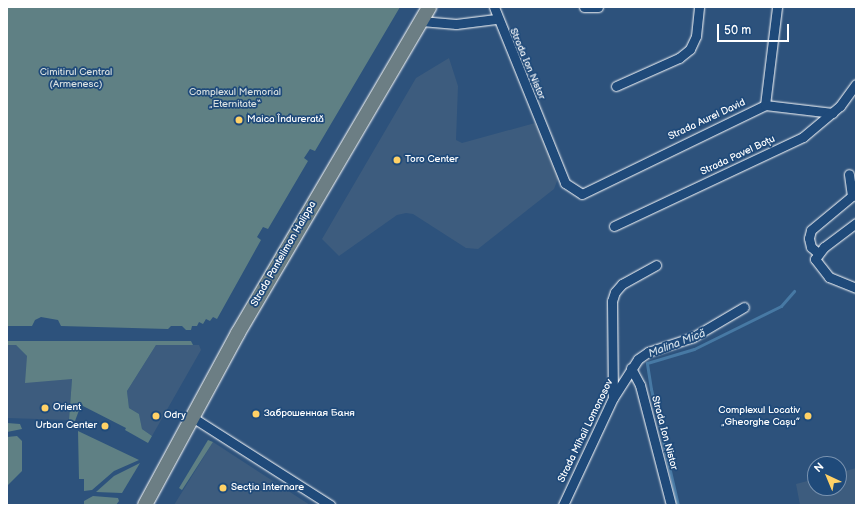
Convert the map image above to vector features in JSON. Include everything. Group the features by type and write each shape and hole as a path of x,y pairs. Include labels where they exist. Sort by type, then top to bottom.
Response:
{"main road":[{"name":"Strada Pantelimon Halippa","path":"146,505 192,417 298,228 428,7"}],"street":[{"name":"Strada Ion Nistor","path":"494,7 496,19 565,183 570,188"},
{"path":"584,7 598,7"},
{"path":"616,86 679,58 690,49 696,36 699,7"},
{"path":"777,7 765,105 833,113"},
{"path":"421,21 456,24 496,19"},
{"name":"Strada Pavel Boțu","path":"614,226 788,145 816,128 833,113 849,98 856,84"},
{"name":"Strada Aurel David","path":"570,188 582,194 590,191 645,161 765,105"},
{"path":"818,253 811,247 809,238 811,230 852,196 849,174"},
{"path":"856,224 818,253 815,259 824,272 838,282 856,288"},
{"path":"613,398 612,302 615,292 622,284 656,265"},
{"name":"Strada Mihail Lomonosov","path":"563,505 613,398 631,368 648,352 692,337 744,307"},
{"name":"Strada Ion Nistor","path":"631,368 640,385 671,505"},
{"path":"192,417 330,505"}],"shaded area":[{"name":"Toro Center","path":"449,58 458,86 456,140 462,143 535,123 559,176 554,189 478,249 466,248 413,214 406,213 397,215 339,256 322,239 416,78"},
{"path":"7,345 16,345 27,356 72,379 69,420 7,418"},
{"path":"156,345 199,345 201,350 152,436 142,429 139,414 129,408 127,391"},
{"path":"213,442 310,505 174,505"},
{"path":"856,468 856,505 800,505 796,484 807,481 807,496 847,496 847,471"}],"green space":[{"path":"7,7 400,7 315,151 310,149 304,158 308,161 268,229 263,227 257,237 261,240 217,319 213,317 210,321 206,319 203,324 199,322 197,326 192,326 191,330 186,330 182,326 171,326 168,329 61,326 58,320 41,317 35,320 32,326 7,326"},
{"path":"7,341 191,341 193,345 156,345 127,391 129,408 139,414 142,429 152,436 148,443 125,430 126,428 81,405 75,421 69,420 72,379 25,383 27,356 16,345 7,345"},
{"path":"7,423 20,424 22,429 7,432"},
{"path":"78,431 139,460 114,471 92,490 84,491 84,479 79,479"},
{"path":"17,436 22,441 22,471 7,486 7,437"},
{"path":"208,440 213,442 182,490 179,488"},
{"path":"140,463 122,493 96,492 114,476"},
{"path":"93,496 118,498 119,501 116,505 84,505 84,501"}],"waterway":[{"name":"Malina Mică","path":"678,505 651,389 647,363 694,349 781,306 794,291"}],"place":[{"name":"Maica Îndurerată","path":"239,120"},
{"name":"Toro Center","path":"397,160"},
{"name":"Orient","path":"45,408"},
{"name":"Заброшенная Баня","path":"256,414"},
{"name":"Odry","path":"156,416"},
{"name":"Complexul Locativ „Gheorghe Cașu”","path":"808,416"},
{"name":"Urban Center","path":"105,426"},
{"name":"Secția Internare","path":"223,488"}],"park label":[{"name":"Cimitirul Central (Armenesc)","path":"76,78"},
{"name":"Complexul Memorial „Eternitate“","path":"235,98"}]}
